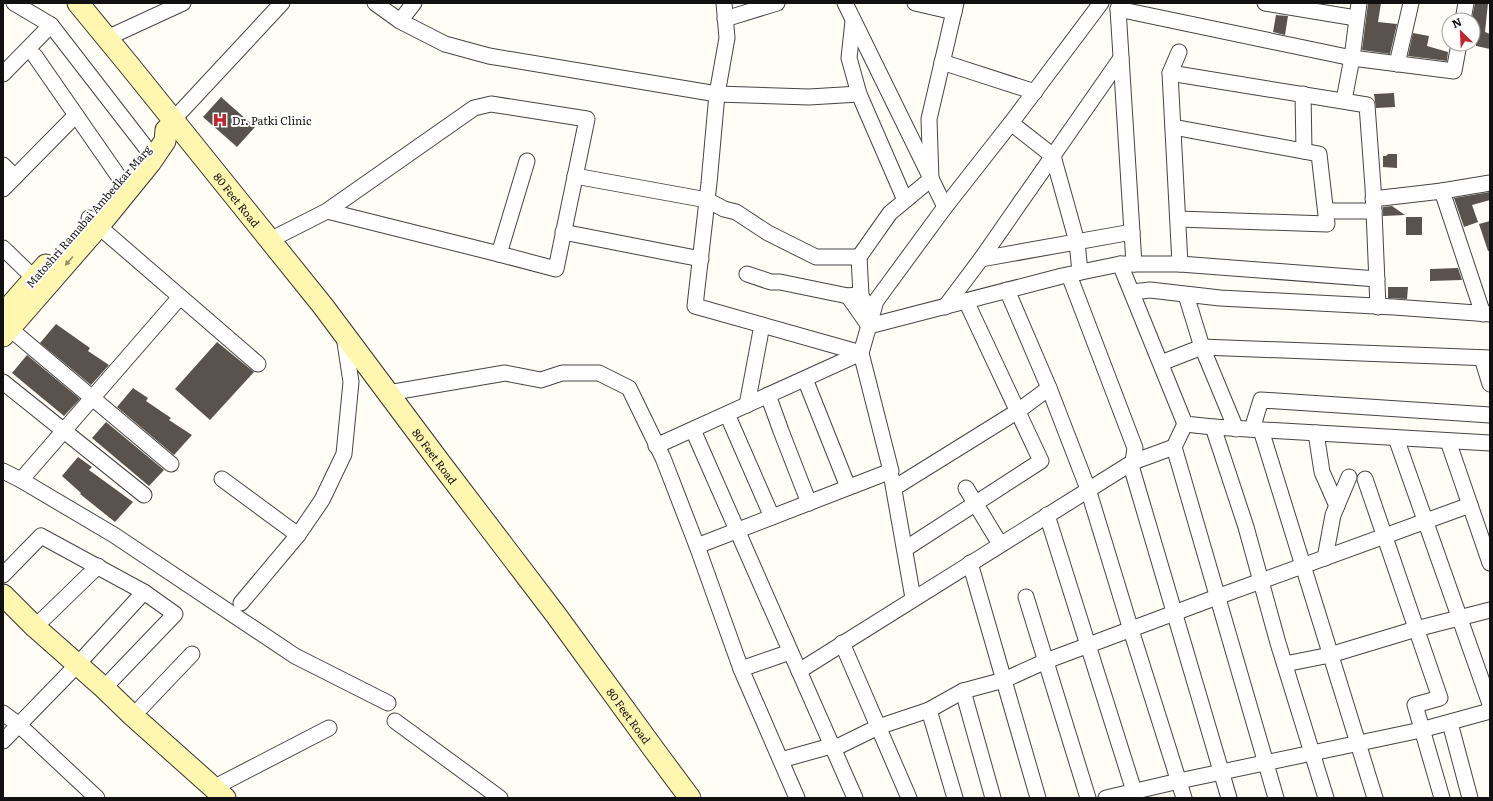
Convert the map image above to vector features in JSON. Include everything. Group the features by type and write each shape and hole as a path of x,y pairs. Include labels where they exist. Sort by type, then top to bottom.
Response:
{"main road":[{"name":"80 Feet Road","path":"78,3 107,38 170,125 270,240 343,333 556,615 690,798"},
{"name":"Matoshri Ramabai Ambedkar Marg","path":"5,326 34,278 93,222 121,180 156,138 170,125"},
{"path":"5,326 93,222 162,147 170,125"},
{"path":"3,595 35,627 219,793"}],"street":[{"path":"14,3 51,25 147,149"},
{"path":"107,38 164,7 183,3"},
{"path":"170,125 282,3"},
{"path":"375,3 400,21 445,44 489,56 717,94 809,97 859,94"},
{"path":"400,21 414,3"},
{"path":"724,3 727,38 717,94 708,200 695,306 861,353"},
{"path":"726,19 777,3"},
{"path":"845,3 945,207"},
{"path":"915,3 955,8 929,119 931,179"},
{"path":"913,598 891,471 861,353 876,301 945,207 1035,92 1101,3"},
{"path":"1265,3 1356,18"},
{"path":"1344,100 1352,58 1359,3"},
{"path":"1397,64 1410,3"},
{"path":"1276,798 1174,447 1185,424 1132,292 1127,264 1132,232 1119,6 1352,58 1454,71 1458,52"},
{"path":"853,20 849,58 859,94 905,200"},
{"path":"3,74 51,25"},
{"path":"1179,52 1170,73 1180,264"},
{"path":"35,56 121,180"},
{"path":"945,307 981,259 1121,58"},
{"path":"942,62 1035,92"},
{"path":"1170,73 1344,100 1367,105 1374,205 1378,307"},
{"path":"1303,94 1304,151"},
{"path":"270,240 327,211 474,108 491,104 587,119 556,269 327,211"},
{"path":"3,189 76,114"},
{"path":"1011,123 1053,156 1077,242 1074,273 1135,448 1132,469 1229,798"},
{"path":"1173,127 1320,154 1327,224 1178,219"},
{"path":"499,254 527,161"},
{"path":"3,165 15,177"},
{"path":"575,176 708,200 724,209 736,212 768,233 816,257 860,257"},
{"path":"870,322 854,296 860,257 890,213 931,179"},
{"path":"1326,211 1374,205 1490,183"},
{"path":"1132,292 1150,290 1286,302 1487,314 1442,191"},
{"path":"93,222 258,364"},
{"path":"563,232 701,259"},
{"path":"981,259 1132,232"},
{"path":"3,248 34,278"},
{"path":"870,322 945,307 1074,273 1127,264 1180,264 1377,279"},
{"path":"747,274 771,282 780,282 854,296"},
{"path":"1007,290 1049,388 1088,489 1184,798"},
{"path":"1186,294 1202,347 1236,429"},
{"path":"21,480 180,297"},
{"path":"905,549 1041,461 966,301"},
{"path":"747,405 762,325"},
{"path":"5,326 171,464"},
{"path":"241,603 298,535 322,500 344,454 351,382 343,333"},
{"path":"1161,363 1202,347 1486,358 1490,384"},
{"path":"656,446 861,353"},
{"path":"388,393 505,373 541,380 562,373 599,373 629,388 656,446 697,546 741,669 797,798"},
{"path":"805,379 848,487"},
{"path":"3,382 144,495"},
{"path":"894,488 1018,411 1049,388"},
{"path":"768,396 809,503"},
{"path":"1375,798 1302,566 1256,430 1261,400 1490,415"},
{"path":"727,414 772,517"},
{"path":"1185,424 1236,429 1490,443"},
{"path":"1213,427 1246,527 1285,664 1326,798"},
{"path":"693,430 855,798"},
{"path":"1316,433 1322,472 1337,506"},
{"path":"1396,438 1490,704"},
{"path":"1448,441 1470,505 1483,524 1490,563"},
{"path":"799,671 913,598 1133,462 1174,447"},
{"path":"697,546 891,471"},
{"path":"3,472 21,480 114,535 295,656 388,703"},
{"path":"1325,558 1333,515 1349,477"},
{"path":"222,479 298,535"},
{"path":"1365,479 1440,698 1415,705 1421,730 1442,798"},
{"path":"966,488 1000,544"},
{"path":"833,749 878,727 929,710 963,691 1004,680 1046,661 1088,645 1470,505"},
{"path":"1047,515 1134,791"},
{"path":"3,575 41,536 144,592 175,614 104,688"},
{"path":"970,563 1038,798"},
{"path":"35,627 98,566"},
{"path":"3,741 77,665 144,592"},
{"path":"1026,597 1088,798"},
{"path":"1285,664 1330,655 1416,629 1490,610"},
{"path":"842,643 909,798"},
{"path":"741,669 790,652"},
{"path":"133,716 192,654"},
{"path":"963,691 993,798"},
{"path":"929,710 955,798"},
{"path":"1106,798 1179,781 1421,730 1490,711"},
{"path":"3,712 19,725 97,798"},
{"path":"395,721 479,793 500,798"},
{"path":"1450,723 1470,798"},
{"path":"219,793 329,728"},
{"path":"781,760 831,746 833,749"}],"building":[{"path":"1368,3 1381,3 1378,22 1397,24 1390,54 1362,50"},
{"path":"1475,3 1488,3 1485,32 1490,34 1490,49 1481,47 1481,12 1473,12"},
{"path":"1276,15 1288,16 1285,35 1273,32"},
{"path":"1413,33 1429,36 1427,46 1441,50 1441,52 1448,52 1447,61 1408,56"},
{"path":"1394,93 1395,107 1376,108 1374,94"},
{"path":"221,97 255,127 237,147 203,117"},
{"path":"1388,154 1397,154 1397,168 1383,167 1383,156"},
{"path":"1490,192 1490,200 1472,205 1478,222 1464,227 1454,198"},
{"path":"1392,206 1405,215 1383,216 1383,207"},
{"path":"1406,217 1422,217 1422,235 1406,235"},
{"path":"1490,221 1490,251 1488,251 1479,224"},
{"path":"1458,268 1462,280 1430,281 1430,269"},
{"path":"1388,287 1408,287 1407,299 1388,298"},
{"path":"56,324 90,348 88,351 109,365 91,385 40,343"},
{"path":"217,342 254,372 210,420 175,389"},
{"path":"27,355 80,399 64,416 12,373"},
{"path":"133,388 148,398 146,401 171,418 169,420 192,435 174,455 117,407"},
{"path":"106,422 164,470 149,486 92,438"},
{"path":"78,457 92,467 89,470 133,502 115,522 80,494 81,493 62,476"}],"place":[{"name":"Dr. Patki Clinic","path":"220,120"}]}
